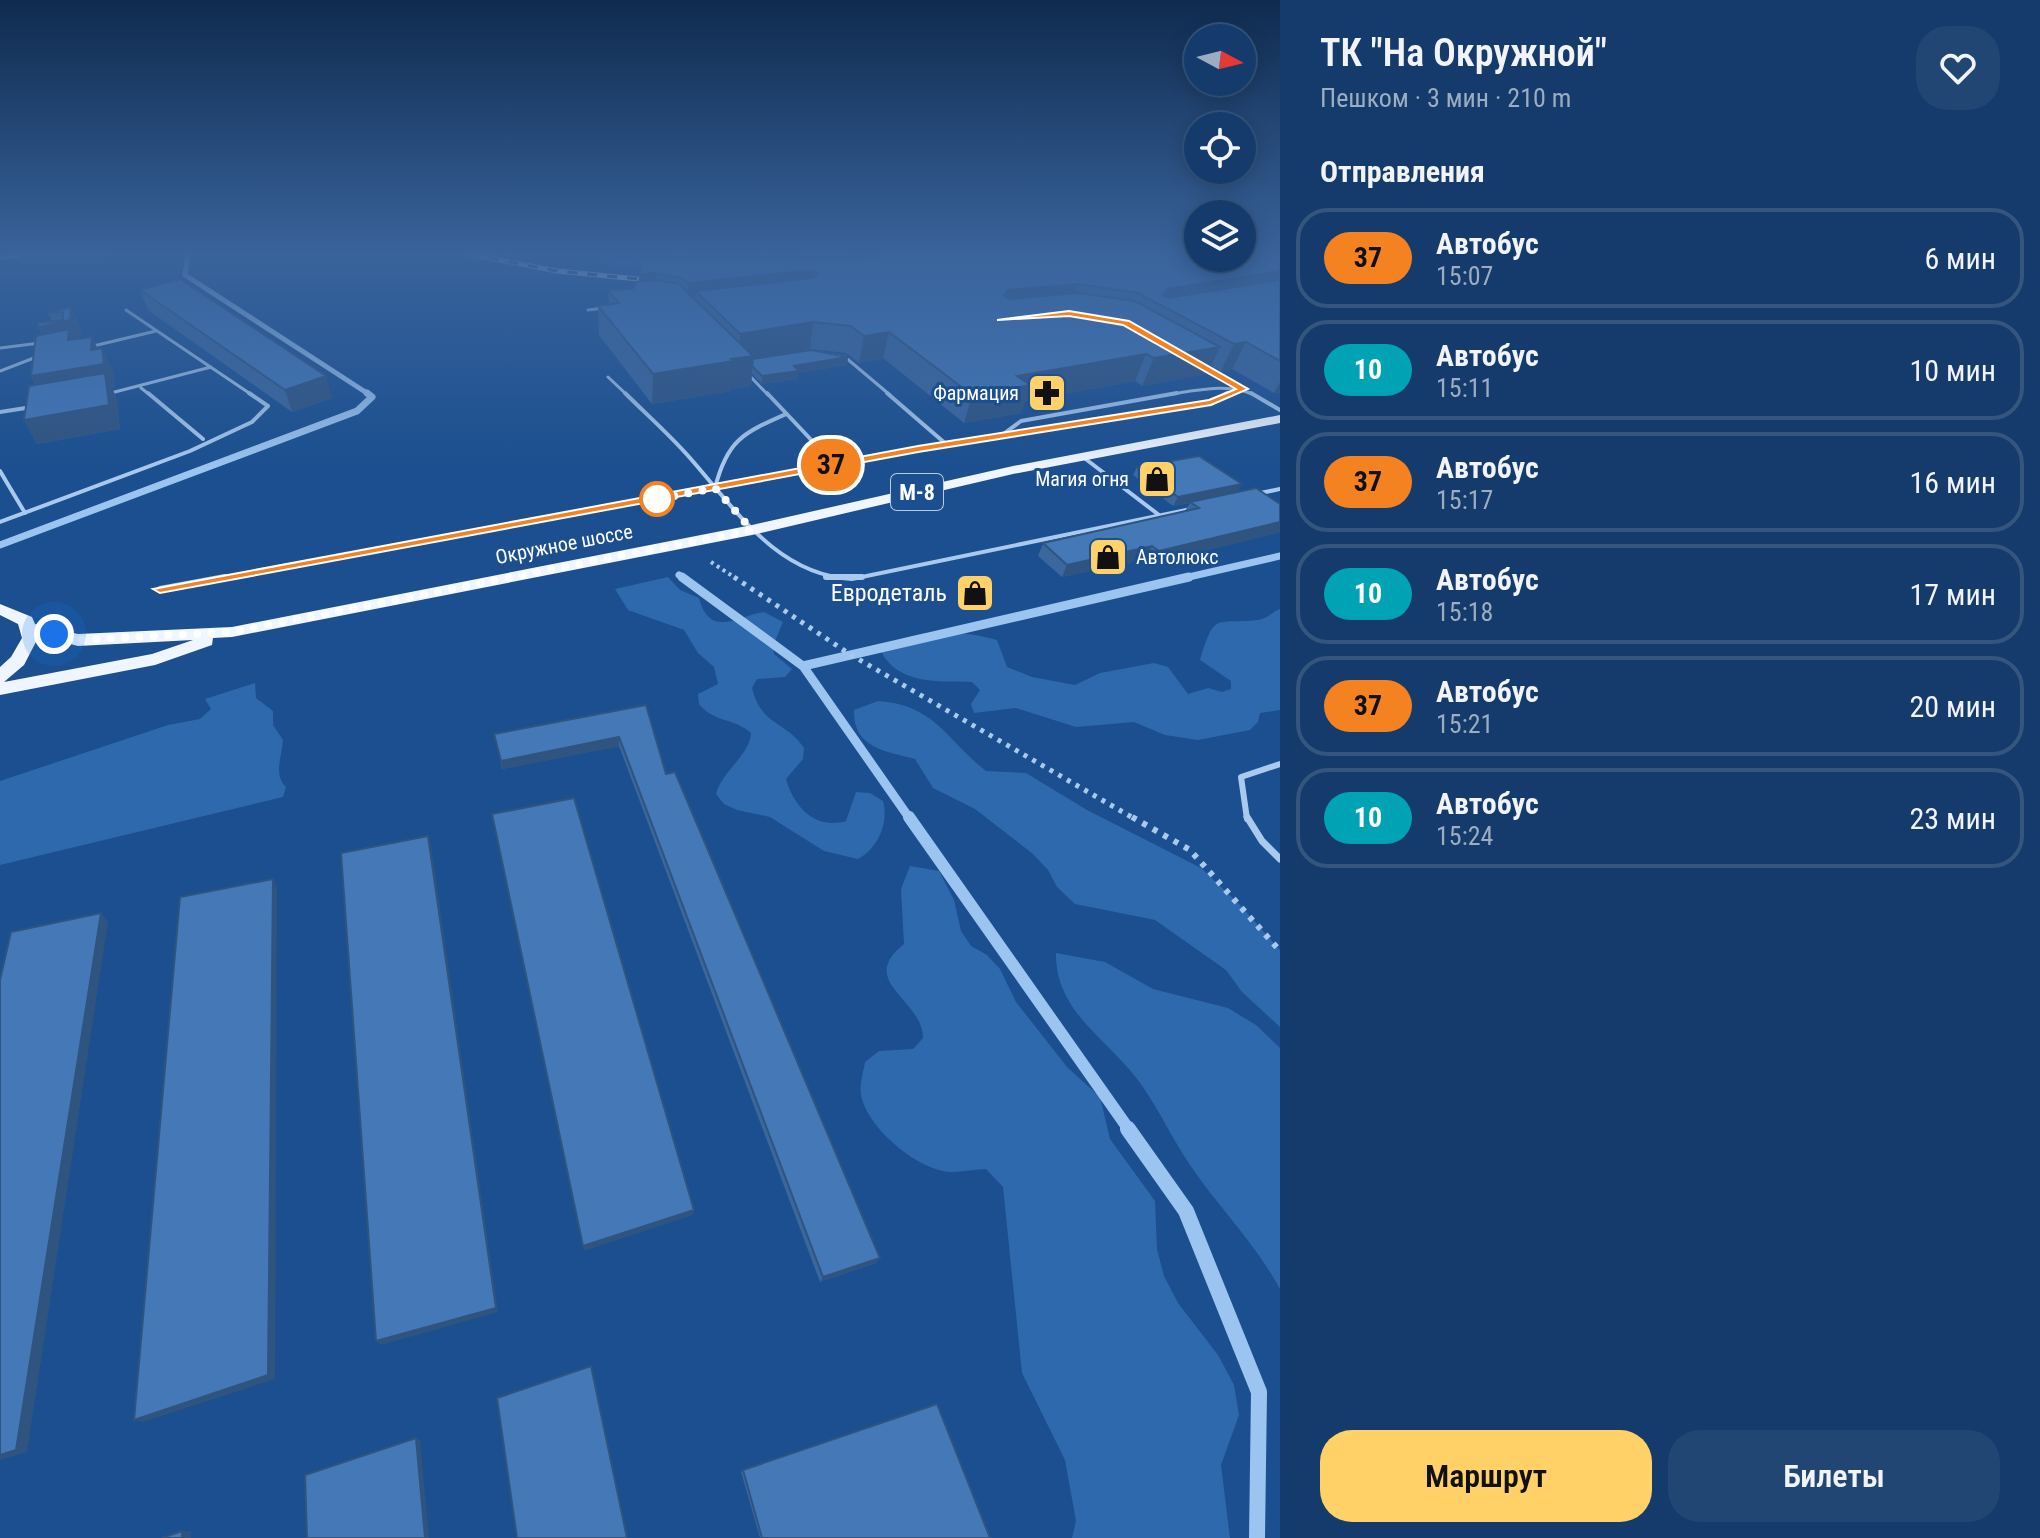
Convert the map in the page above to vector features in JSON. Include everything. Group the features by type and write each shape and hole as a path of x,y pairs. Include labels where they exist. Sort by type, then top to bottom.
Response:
{"main road":[{"name":"Окружное шоссе","path":"0,689 155,659 232,632 752,530 1083,457 1280,419"},
{"name":"Окружное шоссе","path":"0,609 18,614 30,628 78,640 232,632"},
{"path":"0,677 27,650 30,628"}],"lane":[{"path":"0,522 190,451 203,439 245,426 263,415 268,406 149,326"},
{"path":"85,348 156,331"},
{"path":"0,348 43,342"},
{"path":"810,353 845,357 946,444"},
{"path":"0,371 23,359 54,354"},
{"path":"738,365 834,464"},
{"path":"1202,366 1280,410"},
{"path":"94,396 141,388 211,367"},
{"path":"608,377 691,459 752,530 823,578 836,581 1204,505"},
{"path":"141,388 203,439"},
{"path":"1002,435 1021,421 1197,390 1243,389"},
{"path":"160,589 946,444 1211,402 1231,391"},
{"path":"0,412 47,404"},
{"path":"715,488 722,453 750,430 786,414"},
{"path":"1083,457 1159,515"},
{"path":"0,471 25,513"},
{"path":"1250,496 1280,489"},
{"path":"1280,764 1241,777 1239,800 1254,836 1280,859"}],"path":[{"path":"673,545 713,563 851,655 1190,850 1280,951"}],"shaded area":[{"path":"668,577 680,590 699,598 704,611 718,622 764,612 783,622 773,646 774,654 792,669 785,677 757,679 752,688 756,701 768,717 804,748 803,759 786,779 794,799 807,814 835,823 846,821 856,792 870,793 883,801 884,818 880,834 871,848 858,859 824,851 770,817 724,804 716,794 746,749 751,733 711,714 699,704 698,694 718,684 714,667 698,653 684,630 628,610 615,589"},
{"path":"1280,609 1280,710 1260,713 1258,722 1250,730 1198,740 1165,735 1134,722 1076,727 1016,708 974,713 971,704 980,690 972,682 933,681 908,675 888,662 881,651 906,637 953,632 997,640 1007,667 1032,677 1075,685 1100,673 1154,663 1168,667 1188,694 1208,688 1222,692 1231,689 1231,681 1200,660 1209,633 1219,623 1261,619"},
{"path":"255,683 256,698 273,711 273,725 283,740 279,771 286,787 283,797 0,865 0,781 168,725 200,719 211,709 205,699"},
{"path":"878,701 914,709 927,717 986,771 1026,773 1087,810 1201,868 1241,906 1280,950 1280,1027 1242,992 1226,970 1155,920 1075,904 1057,887 1048,870 1033,854 975,809 933,788 915,759 882,750 865,740 855,723 854,710"},
{"path":"910,866 939,871 954,900 961,931 971,946 987,955 1000,969 1016,1002 1067,1067 1100,1097 1110,1139 1155,1201 1157,1249 1164,1276 1178,1303 1218,1355 1234,1385 1239,1415 1221,1465 1230,1538 1072,1538 1076,1521 1065,1460 1022,1373 1003,1187 986,1169 948,1172 919,1161 894,1144 867,1110 860,1090 865,1062 879,1051 913,1049 923,1038 920,1024 889,980 887,969 891,957 904,944 901,889"},
{"path":"1056,953 1105,962 1153,989 1228,1008 1256,1025 1280,1048 1280,1289 1190,1165 1143,1087 1075,1010 1058,974"}],"building":[{"path":"192,326 250,326 326,376 285,390"},
{"path":"614,326 722,326 753,356 731,359 733,361 653,374"},
{"path":"732,326 790,326 740,334"},
{"path":"849,326 1181,326 1220,347 1154,358 1146,354 1017,376 1030,385 972,395 889,332 864,336"},
{"path":"1200,326 1280,326 1280,361 1246,342 1234,344"},
{"path":"69,329 68,340 92,337 91,350 102,348 104,364 31,376 36,336"},
{"path":"811,350 848,357 794,366 799,371 762,376 752,366 753,359"},
{"path":"105,373 109,405 24,420 29,386"},
{"path":"1199,456 1242,484 1178,497 1137,467"},
{"path":"1256,488 1280,504 1280,522 1159,551 1152,546 1067,565 1043,543 1199,508 1190,502"},
{"path":"646,705 666,774 675,772 880,1258 823,1277 619,737 501,761 494,734"},
{"path":"574,798 694,1210 583,1246 492,814"},
{"path":"428,836 496,1308 376,1341 341,853"},
{"path":"273,879 268,1375 134,1420 180,897"},
{"path":"101,913 16,1450 0,1455 0,980 11,932"},
{"path":"591,1366 627,1538 517,1538 497,1398"},
{"path":"937,1404 990,1538 762,1538 743,1470"},
{"path":"416,1438 425,1538 307,1538 305,1475"},
{"path":"182,1531 182,1538 162,1538"}],"waterway":[{"path":"263,326 367,393"},
{"path":"0,545 357,411 372,397 367,393"},
{"path":"1180,579 1280,556"},
{"path":"679,575 684,579"},
{"path":"682,577 803,666"},
{"path":"803,666 1189,577"},
{"path":"803,666 910,819"},
{"path":"909,817 1130,1131"},
{"path":"1128,1129 1186,1211 1259,1392 1257,1538"}],"bus line":[{"name":"37","path":"160,589 918,449 1002,435 1035,433 1211,402 1231,391 1243,389 1133,326"}],"place":[{"name":"Фармация","path":"1047,393"},
{"name":"Магия огня","path":"1157,479"},
{"name":"Автолюкс","path":"1108,557"},
{"name":"Евродеталь","path":"975,593"}],"route":[{"path":"54,634 78,640 232,632 752,530 715,488 653,500 657,499"}]}
